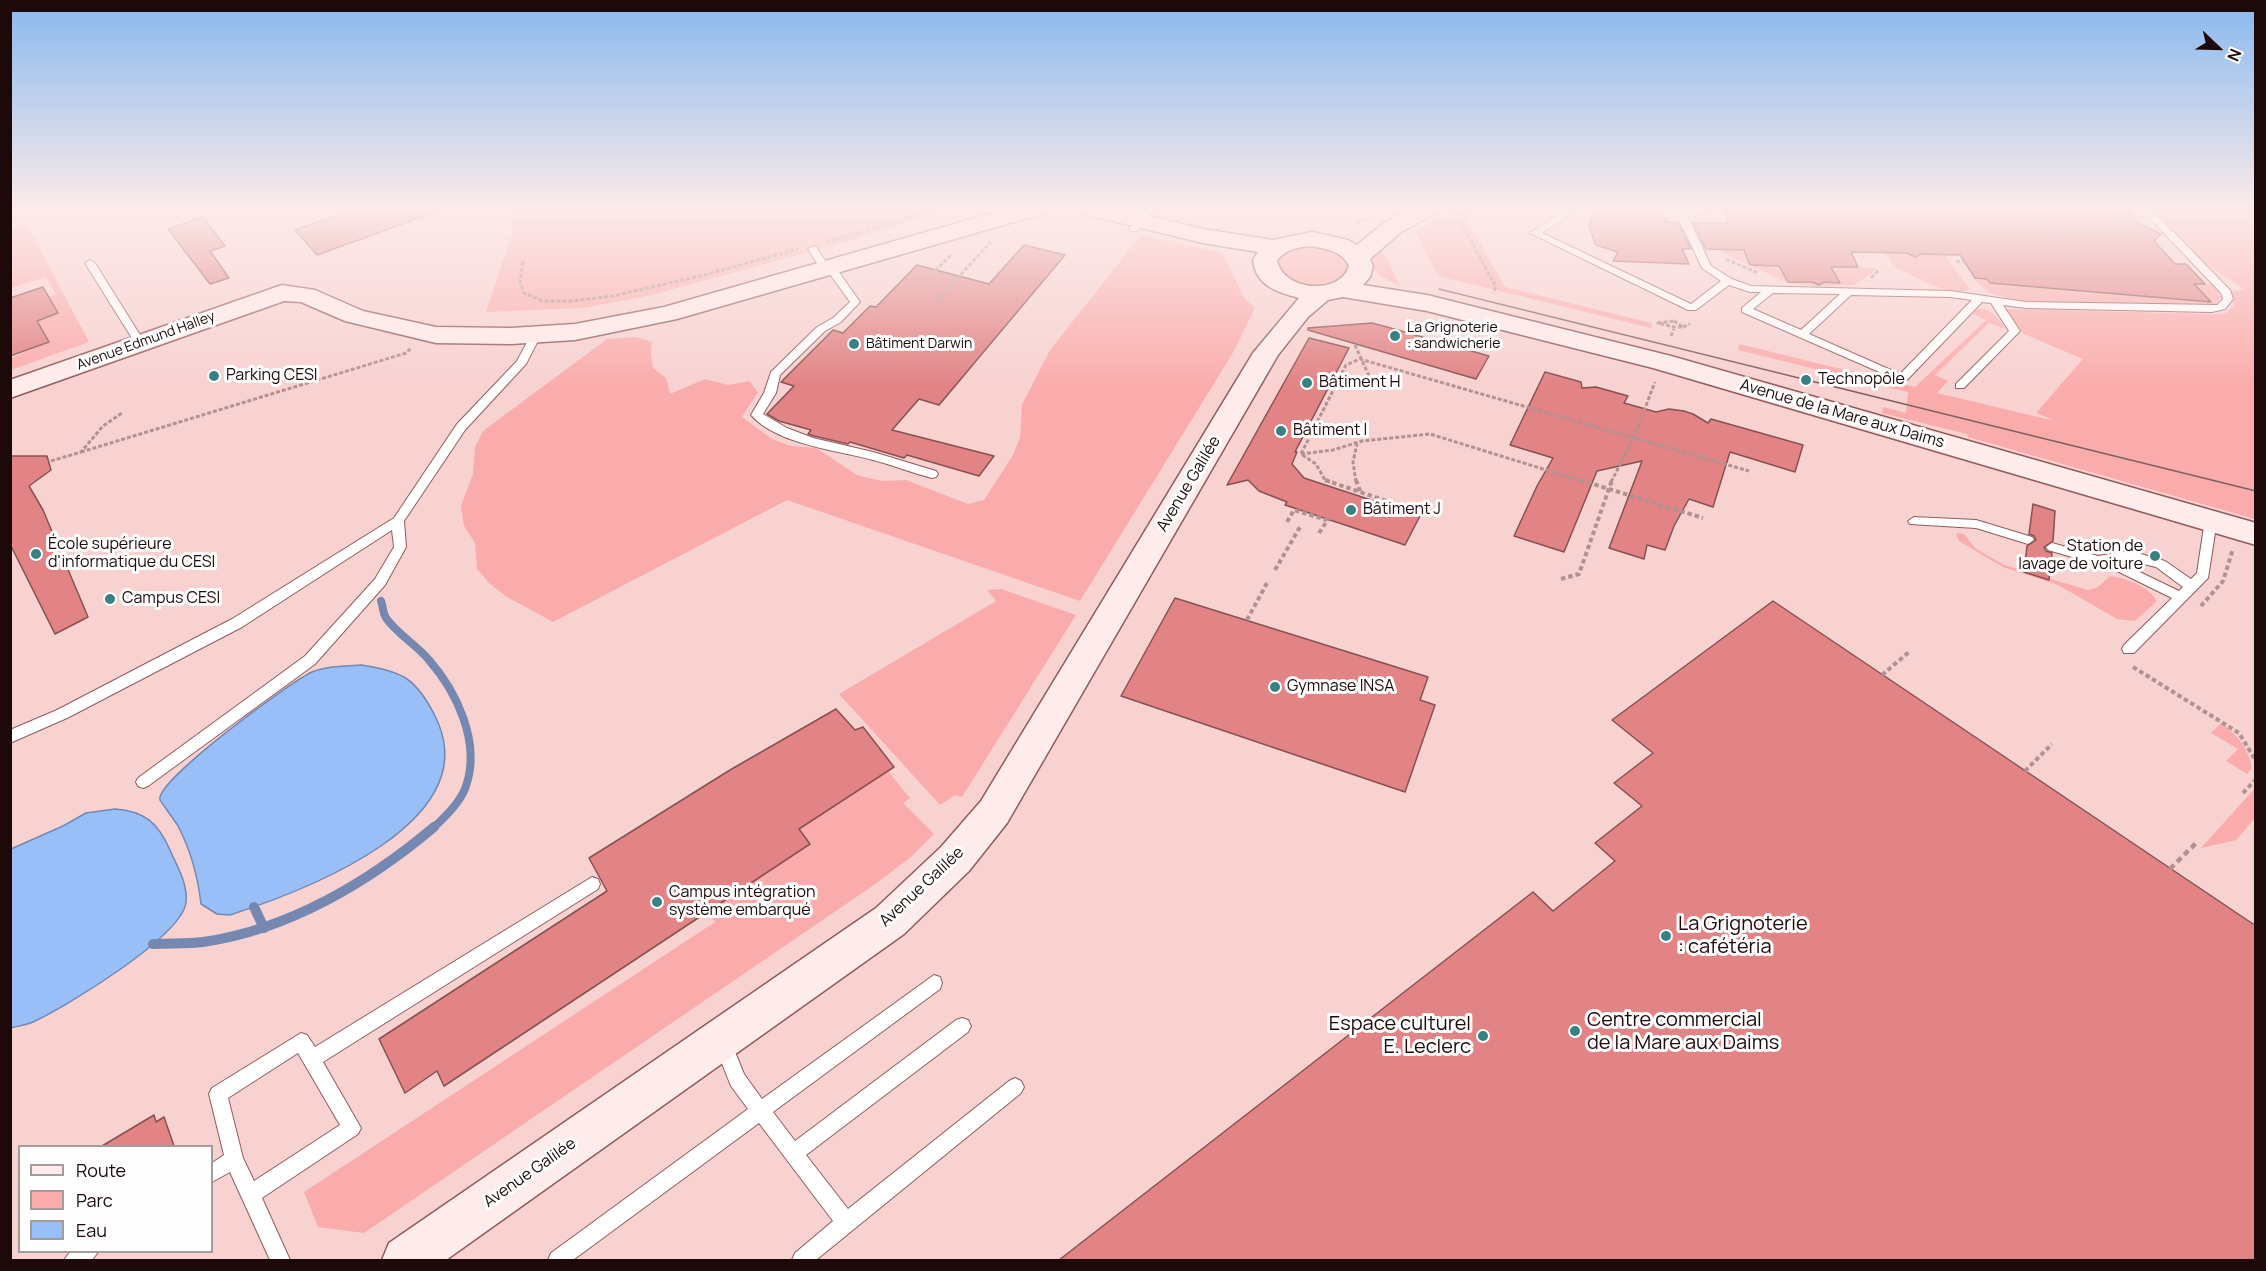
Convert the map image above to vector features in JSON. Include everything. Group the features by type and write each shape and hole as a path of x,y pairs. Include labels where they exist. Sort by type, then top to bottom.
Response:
{"street":[{"path":"426,333 499,336 574,332 668,314 795,267"},
{"name":"Avenue Galilée","path":"1266,353 1274,267"},
{"name":"Avenue de la Mare aux Daims","path":"1275,267 1301,291 1332,291 1427,303 1662,362 2211,520 2244,541"},
{"name":"Avenue Galilée","path":"406,1260 890,921 955,859 994,812 1266,353 1305,306 1332,291 1351,285 1359,267"},
{"name":"Avenue de la Mare aux Daims","path":"1364,267 1427,303"},
{"name":"Avenue Edmund Halley","path":"10,390 282,293 306,295 354,316 426,333"}],"lane":[{"path":"93,267 140,343"},
{"path":"827,267 855,302 837,320 821,329 775,374 770,393 757,415 791,435 836,450 865,454 932,474"},
{"path":"1607,267 1692,308 1728,281"},
{"path":"1707,267 1728,281 1750,289 1769,291 1950,294 2026,305 2212,309 2221,307 2228,299 2226,292 2202,267"},
{"path":"1769,291 1746,310 1902,379 1980,298"},
{"path":"1802,335 1848,292"},
{"path":"1960,386 2015,331 1995,301"},
{"path":"10,737 62,714 237,623 399,521 461,427 522,362 536,335"},
{"path":"2129,649 2203,575 2211,520"},
{"path":"143,782 310,660 380,582 400,548 399,521"},
{"path":"1914,521 1976,524 2028,540"},
{"path":"2052,547 2117,566 2181,597"},
{"path":"2094,559 2132,556 2160,564 2192,586"},
{"path":"312,1059 592,884"},
{"path":"558,1260 762,1112 934,983"},
{"path":"794,1154 962,1026"},
{"path":"721,1040 737,1080 846,1222"},
{"path":"250,1195 352,1128 301,1041 218,1094 234,1159 250,1195 280,1260"},
{"path":"802,1260 1015,1087"},
{"path":"213,1172 234,1159"}],"path":[{"path":"522,267 520,285 524,293 548,302 658,288 770,267"},
{"path":"936,300 967,267"},
{"path":"1485,267 1496,287 1492,293"},
{"path":"1745,267 1758,273"},
{"path":"1674,321 1683,327 1674,328 1658,322 1674,321"},
{"path":"1671,336 1674,328"},
{"path":"51,461 406,353 426,333"},
{"path":"1355,345 1370,378"},
{"path":"1301,454 1346,365 1360,359 1749,471"},
{"path":"1561,579 1579,574 1607,489 1634,437 1656,380"},
{"path":"81,452 103,426 122,413"},
{"path":"1301,454 1334,450 1357,443 1430,434 1703,518"},
{"path":"1357,443 1352,463 1360,492"},
{"path":"1301,454 1313,459 1322,470 1325,480 1413,510"},
{"path":"1287,522 1294,510 1328,519 1319,533"},
{"path":"1275,570 1300,526"},
{"path":"2194,613 2220,589 2244,541"},
{"path":"1247,620 1266,583"},
{"path":"1882,675 1909,652"},
{"path":"2138,662 2133,667 2239,733 2256,761"},
{"path":"2025,771 2052,744"},
{"path":"2243,793 2256,779"},
{"path":"2170,869 2198,841"}],"green space":[{"path":"11,267 49,267 89,342 11,370 11,358 49,342 37,321 58,313 48,297 56,294 46,277 11,288"},
{"path":"501,267 753,267 648,296 583,308 486,312"},
{"path":"1115,267 1229,267 1245,299 1255,308 1234,351 1080,601 787,500 553,622 507,597 490,584 477,569 475,543 464,526 461,506 473,474 475,447 483,431 607,339 636,337 652,342 653,368 666,378 670,394 705,379 728,385 749,381 758,392 742,417 772,439 791,446 816,448 857,475 882,481 906,480 968,504 984,500 1013,455 1020,438 1022,405 1050,350"},
{"path":"1278,267 1350,267 1346,274 1338,279 1313,284 1299,282"},
{"path":"1391,267 1400,286 1382,277 1373,268"},
{"path":"1434,267 1494,267 1505,287 1652,323 1651,328 1438,276"},
{"path":"1754,267 1776,267 1788,282 1812,282 1819,285 1824,282 1840,283 1834,273 1840,267 1875,268 1876,270 1854,285 1820,286 1788,283"},
{"path":"1896,267 1954,267 1970,289 1953,291 1944,289"},
{"path":"2212,267 2255,267 2255,519 1968,437 1967,434 1882,413 1883,407 1906,413 1908,392 1738,350 1739,344 1915,387 1986,320 1972,313 1976,309 1986,310 1997,318 2005,329 1989,323 1935,375 1948,381 1937,393 2055,421 2036,413 2083,359 2024,334 2006,309 2216,314 2226,313 2234,306 2230,291 2245,290"},
{"path":"1972,278 1987,279 1990,283 2033,287 2068,280 2077,291 2121,294 2151,282 2166,298 2210,302 2194,284 2213,284 2221,297 2215,305 2022,302 1989,293"},
{"path":"1956,534 1964,534 1975,548 2004,565 2088,590 2098,587 2110,576 2116,577 2143,587 2157,601 2135,621 2117,619 2058,585 2003,567 1959,541"},
{"path":"1001,589 1076,615 962,797 955,795 940,805 839,694 996,601 987,590"},
{"path":"2221,723 2237,737 2245,748 2252,768 2247,774 2226,761 2238,749 2211,733"},
{"path":"888,771 910,798 903,803 934,834 911,857 874,885 364,1233 318,1227 304,1192 715,922 707,912 810,844 799,829"},
{"path":"2255,788 2255,818 2236,840 2201,848"}],"water":[{"path":"361,665 387,670 406,678 428,703 435,716 445,754 436,788 413,819 380,846 342,869 301,889 262,904 230,915 217,914 201,904 196,874 187,845 178,826 160,800 164,790 200,754 299,679 324,669"},
{"path":"115,809 135,812 149,820 161,832 184,882 186,902 180,916 165,933 120,970 70,1002 33,1022 11,1028 11,849 86,813"}],"building":[{"path":"197,267 221,267 229,278 210,284"},
{"name":"Bâtiment Darwin","path":"915,267 926,267 989,284 1004,267 1055,267 939,405 919,399 892,430 994,456 979,476 907,455 904,458 850,442 848,444 814,436 808,434 811,430 779,421 767,414 794,386 781,382 833,330 843,333 870,306 876,307"},
{"path":"1780,267 1831,267 1840,283 1824,282 1819,285 1812,282 1788,282"},
{"path":"1968,267 2189,267 2205,284 2194,284 2211,302 1990,283 1987,279 1975,278"},
{"path":"43,287 58,313 37,321 49,342 10,356 10,298"},
{"path":"1372,323 1489,356 1476,379 1308,330 1308,328"},
{"path":"1309,338 1349,348 1295,452 1297,452 1292,464 1304,478 1420,516 1405,545 1285,505 1287,502 1259,491 1248,480 1227,485"},
{"path":"1545,372 1581,382 1582,388 1596,387 1628,396 1624,403 1656,412 1669,409 1684,411 1708,423 1711,419 1803,445 1795,472 1730,452 1713,507 1689,499 1674,526 1665,550 1647,545 1644,559 1609,548 1642,461 1597,471 1564,552 1514,536 1553,458 1510,445"},
{"name":"École supérieure d'informatique du CESI","path":"10,456 47,456 51,470 29,486 43,510 88,617 55,634 10,544"},
{"path":"2033,504 2055,511 2053,541 2044,547 2046,551 2052,553 2049,580 2024,572 2027,546 2036,540 2029,534"},
{"name":"Gymnase INSA","path":"1175,598 1428,677 1420,700 1435,705 1405,792 1121,696"},
{"path":"1773,601 2256,926 2256,1260 1059,1260 1533,892 1553,911 1615,861 1595,843 1642,806 1614,783 1653,753 1612,720"},
{"name":"Campus intégration système embarqué","path":"836,709 855,730 863,727 894,767 799,829 810,844 444,1086 437,1071 405,1093 379,1039 607,891 589,858 730,770"},
{"path":"154,1115 156,1122 164,1117 174,1145 104,1145"}],"waterway":[{"path":"381,601 385,616 391,624 424,655 449,687 464,719 468,736 470,770 464,792 447,815 432,829"},
{"path":"264,928 326,901 355,884 434,827"},
{"path":"254,907 264,928"},
{"path":"153,944 197,943 264,928"}],"tram line":[{"path":"1439,289 2256,491"}],"place":[{"name":"La Grignoterie : sandwicherie","path":"1395,336"},
{"name":"Bâtiment Darwin","path":"854,344"},
{"name":"Parking CESI","path":"214,376"},
{"name":"Technopôle","path":"1806,380"},
{"name":"Bâtiment H","path":"1307,383"},
{"name":"Bâtiment I","path":"1281,431"},
{"name":"Bâtiment J","path":"1351,510"},
{"name":"École supérieure d'informatique du CESI","path":"36,554"},
{"name":"Station de lavage de voiture","path":"2155,556"},
{"name":"Campus CESI","path":"110,599"},
{"name":"Gymnase INSA","path":"1275,687"},
{"name":"Campus intégration système embarqué","path":"657,902"},
{"name":"La Grignoterie : cafétéria","path":"1666,936"},
{"name":"Centre commercial de la Mare aux Daims","path":"1575,1031"},
{"name":"Espace culturel E. Leclerc","path":"1483,1036"}]}
